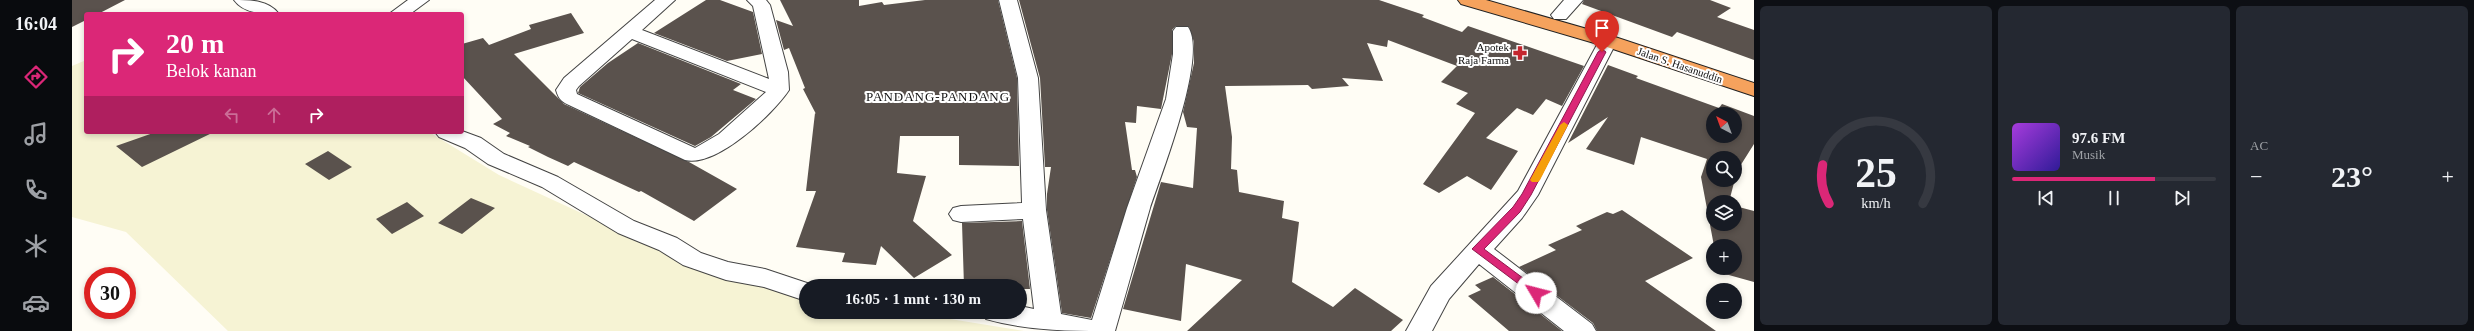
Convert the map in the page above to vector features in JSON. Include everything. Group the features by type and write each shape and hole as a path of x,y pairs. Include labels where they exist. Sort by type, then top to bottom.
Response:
{"highway":[{"name":"Jalan S. Hasanuddin","path":"1467,0 1608,41 1754,90"},
{"name":"Jalan S. Hasanuddin","path":"1504,0 1560,15 1754,78"}],"street":[{"path":"243,0 266,12"},
{"path":"401,12 420,0"},
{"path":"666,0 631,32 571,82 566,90 568,97 693,155 700,155 713,149 779,90"},
{"path":"756,0 762,5 778,72 779,90"},
{"path":"1008,0 1028,78 1034,210 1049,321"},
{"path":"1560,15 1574,0"},
{"path":"1102,331 1170,117 1182,61 1182,31"},
{"path":"631,32 779,90"},
{"path":"1419,331 1438,296 1477,249 1516,210 1526,195 1608,41"},
{"path":"451,134 473,143 496,159 550,182 626,227 668,244 692,259 726,271 766,278 799,289"},
{"path":"961,214 1034,210"},
{"path":"1477,249 1583,331"},
{"path":"1027,317 1097,331"}],"shaded area":[{"path":"84,61 84,134 432,134 499,175 614,228 799,289 799,319 950,319 1024,331 228,331 126,232 72,217 72,66"}],"building":[{"path":"72,0 125,0 102,12 84,12 84,21 72,27"},
{"path":"706,0 720,0 753,12 762,54 727,61 654,33"},
{"path":"780,0 859,0 859,6 882,2 884,5 925,0 998,0 1017,78 1019,166 959,165 959,136 900,136 897,173 926,176 913,221 952,255 914,278 881,246 876,265 842,262 845,253 796,247 816,191 806,191 815,113 816,114 803,89 805,88 789,48 784,50 776,20 793,26"},
{"path":"1019,0 1379,0 1424,15 1422,17 1462,32 1468,26 1584,66 1562,106 1546,99 1533,115 1517,108 1486,138 1518,151 1491,190 1467,176 1439,193 1423,184 1475,113 1456,104 1468,93 1441,82 1457,66 1388,40 1387,47 1367,43 1383,81 1342,78 1349,86 1312,89 1308,85 1225,86 1232,137 1231,169 1237,170 1239,192 1284,201 1282,218 1299,222 1292,282 1333,307 1355,288 1403,320 1391,331 1187,331 1242,280 1186,264 1181,321 1123,309 1161,182 1193,188 1197,128 1187,127 1183,112 1194,63 1194,42 1189,27 1176,26 1172,30 1172,54 1161,109 1137,106 1136,123 1125,122 1132,170 1135,170 1137,177 1091,318 1062,313 1047,210 1047,194 1051,167 1045,167 1040,78"},
{"path":"1584,0 1710,0 1731,8 1717,17 1754,30 1754,60 1677,32 1672,37 1582,4"},
{"path":"571,13 584,33 514,54 564,104 689,162 737,189 694,221 641,191 639,192 574,162 568,166 528,147 530,146 506,136 510,133 493,124 502,119 464,78 464,43 483,38 489,45 531,29 529,25"},
{"path":"638,43 741,84 733,90 756,99 711,137 695,146 578,93 580,87 608,63"},
{"path":"1608,65 1638,76 1636,78 1716,107 1706,107 1706,143 1742,143 1742,112 1754,116 1754,144 1742,163 1742,151 1706,151 1706,159 1641,137 1634,165 1586,149 1608,117 1568,143"},
{"path":"1722,104 1730,107 1720,107"},
{"path":"150,134 210,134 142,167 116,146"},
{"path":"328,151 352,167 329,180 305,164"},
{"path":"1706,162 1706,187 1733,187 1731,195 1706,195 1706,204 1701,177"},
{"path":"471,198 495,208 462,234 438,223"},
{"path":"407,202 424,216 392,234 376,219"},
{"path":"1742,208 1754,211 1754,282 1729,275 1742,275 1742,239 1713,239 1711,231 1742,231"},
{"path":"1622,210 1693,258 1645,281 1716,331 1597,331 1593,323 1519,267 1556,250 1548,245 1582,230 1576,226 1607,212 1613,214"},
{"path":"1022,221 1030,289 1027,289 1027,279 964,279 962,223"},
{"path":"1493,277 1562,331 1509,331 1468,296 1481,290 1475,285"}],"slow traffic":[{"path":"1535,180 1564,125"}],"place":[{"name":"Apotek Raja Farma","path":"1520,53"}],"district":[{"name":"PANDANG-PANDANG","path":"938,96"}],"route":[{"path":"1536,293 1477,249 1516,210 1526,195 1545,162 1602,52"}]}
